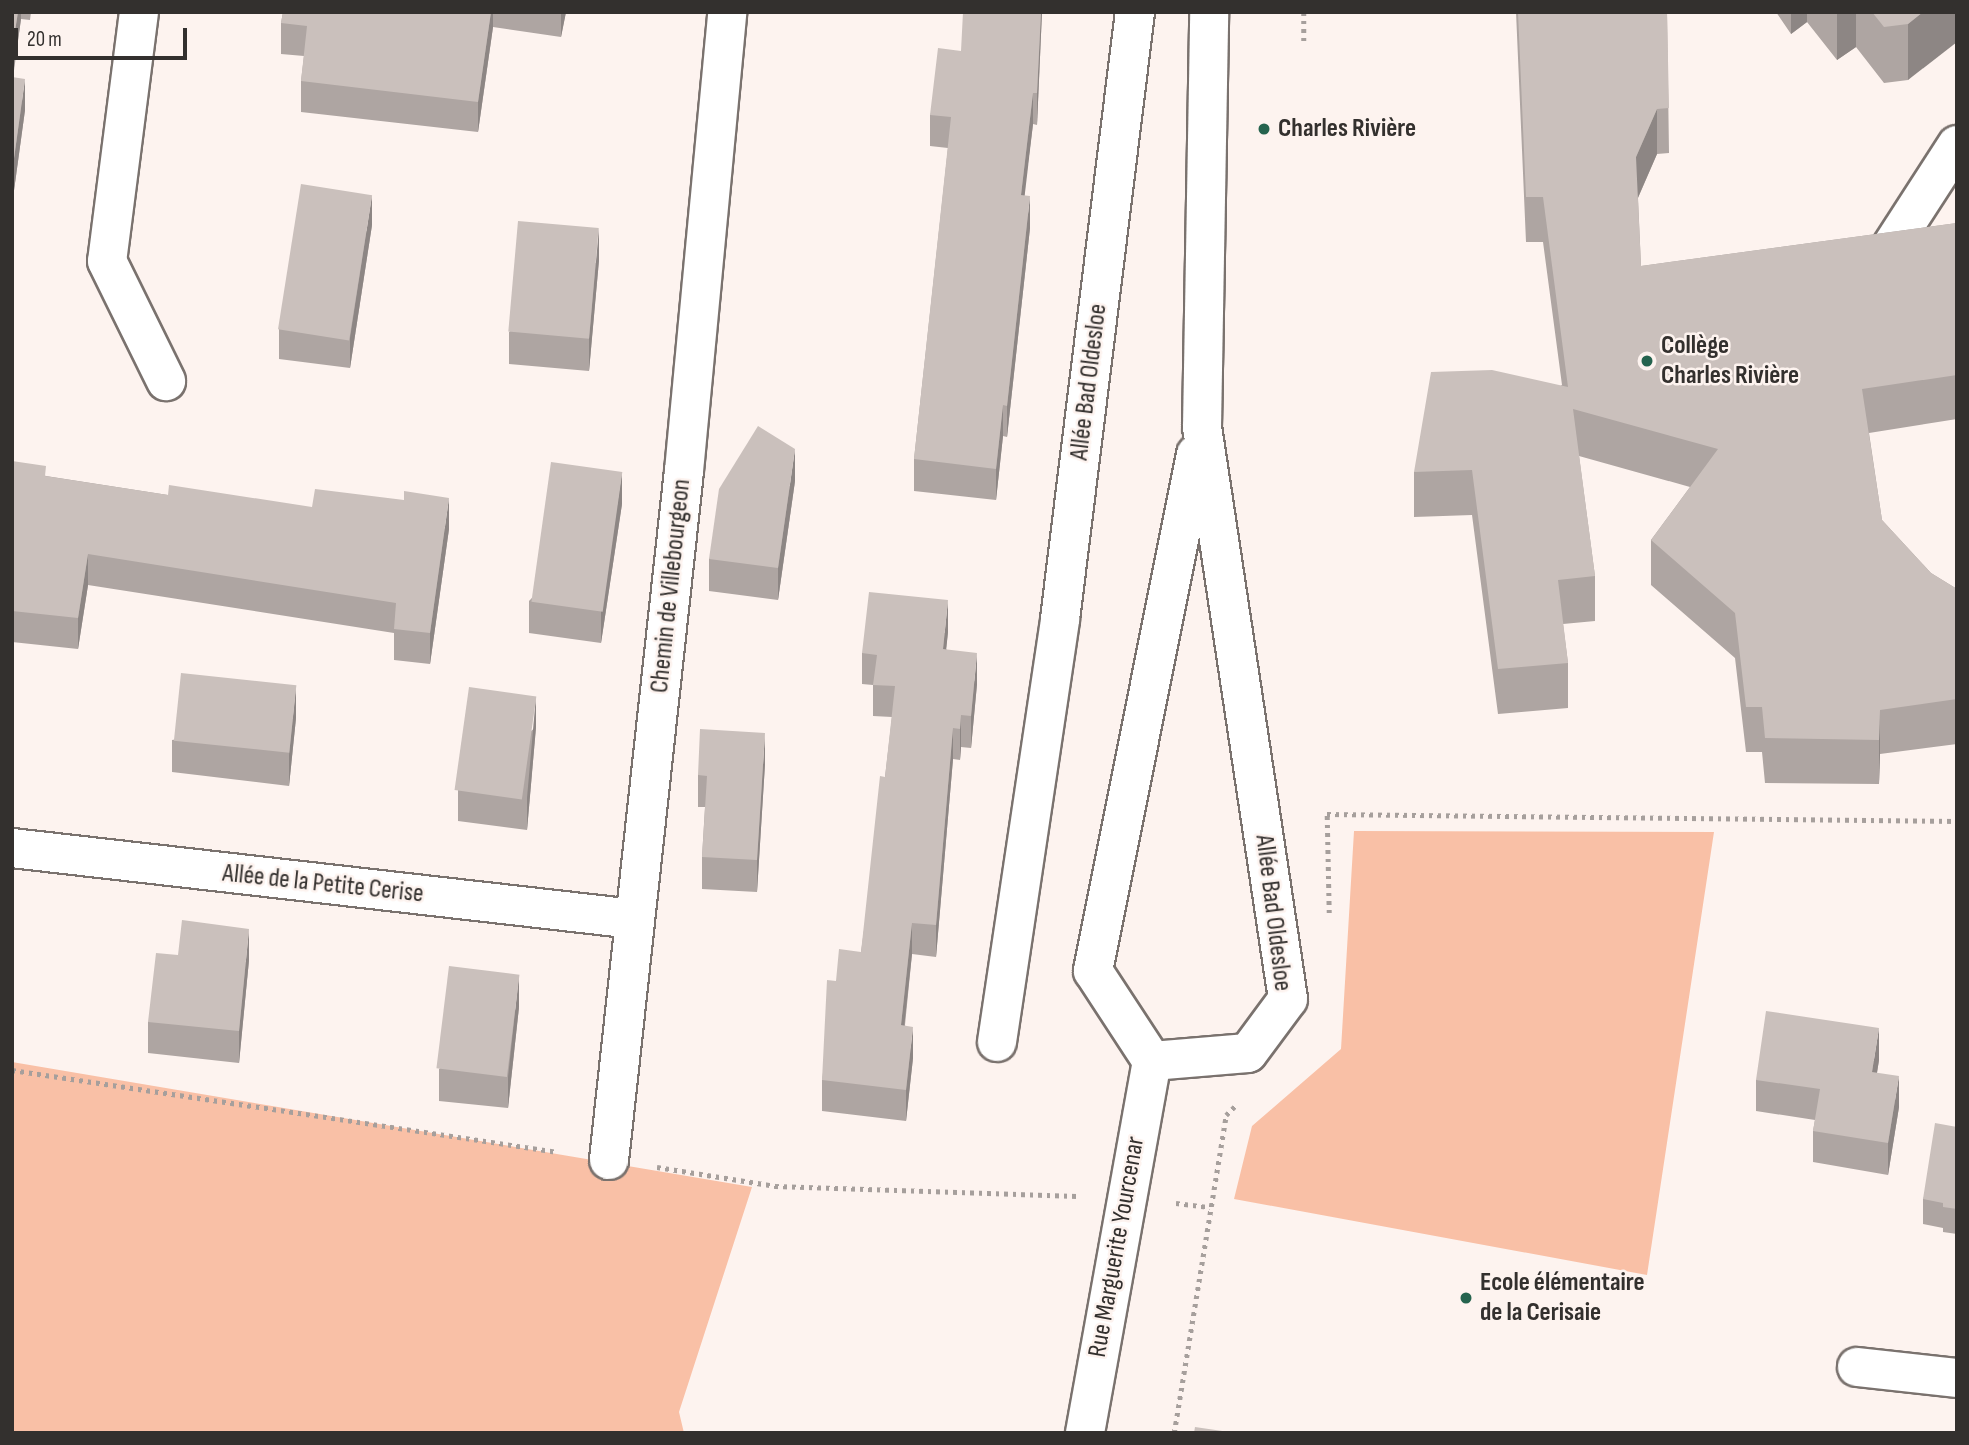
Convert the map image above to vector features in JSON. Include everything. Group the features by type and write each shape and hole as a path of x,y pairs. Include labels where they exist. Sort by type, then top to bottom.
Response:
{"street":[{"path":"139,12 107,261 166,381"},
{"name":"Chemin de Villebourgeon","path":"609,1160 684,471 727,12"},
{"name":"Allée Bad Oldesloe","path":"997,1042 1060,619 1135,12"},
{"name":"Allée Bad Oldesloe","path":"1202,427 1093,971 1152,1061 1248,1053 1288,999 1202,427 1209,12"},
{"path":"1889,250 1957,145"},
{"name":"Allée de la Petite Cerise","path":"12,848 634,919"},
{"name":"Rue Marguerite Yourcenar","path":"1085,1433 1152,1061"},
{"path":"1857,1367 1957,1378"}],"path":[{"path":"1304,12 1304,43"},
{"path":"1327,814 1957,821"},
{"path":"1174,1433 1210,1207"}],"shaded area":[{"path":"1354,831 1714,832 1647,1275 1234,1199 1252,1126 1341,1049"},
{"path":"12,1062 752,1187 679,1412 684,1433 12,1433"}],"building":[{"path":"12,12 18,12 12,50"},
{"path":"283,12 491,12 478,102 301,81 307,26 281,23"},
{"path":"963,12 1041,12 1037,93 1033,93 1021,195 1030,196 1007,406 1003,405 996,469 914,459 951,117 930,115 938,48 961,51"},
{"name":"Collège Charles Rivière","path":"1518,12 1667,12 1669,108 1657,109 1636,157 1641,266 1957,223 1957,375 1862,389 1882,520 1931,573 1957,589 1957,699 1880,710 1879,740 1765,738 1762,707 1746,707 1735,613 1651,540 1718,449 1573,409 1595,576 1558,580 1568,663 1498,669 1472,470 1414,472 1431,372 1492,370 1568,387 1543,197 1526,197"},
{"path":"1872,12 1923,12 1908,24 1884,27"},
{"path":"12,77 25,79 12,173"},
{"path":"301,184 372,195 349,340 278,329"},
{"path":"518,221 599,228 589,339 508,332"},
{"path":"758,426 795,449 778,568 709,559 719,489"},
{"path":"12,461 46,466 45,476 168,495 169,485 312,507 315,489 404,500 404,491 449,498 430,633 394,629 396,603 88,554 78,618 12,611"},
{"path":"551,462 622,472 603,612 531,602"},
{"path":"869,592 948,600 943,649 977,653 971,716 961,715 960,729 953,728 936,925 912,923 901,1025 913,1027 906,1090 822,1080 827,980 836,981 839,949 861,952 880,776 885,777 895,686 873,685 877,655 862,653"},
{"path":"181,673 296,685 289,753 174,741"},
{"path":"469,687 536,696 522,799 455,790"},
{"path":"700,729 765,733 757,860 702,857 707,776 698,775"},
{"path":"182,920 249,929 239,1031 148,1022 156,953 178,955"},
{"path":"449,966 519,975 507,1077 436,1068"},
{"path":"1766,1011 1879,1028 1872,1072 1899,1076 1888,1143 1813,1131 1820,1089 1756,1080"},
{"path":"1935,1123 1957,1127 1957,1209 1923,1199"},
{"path":"1195,1427 1236,1433 1194,1433"}],"place":[{"name":"Charles Rivière","path":"1264,129"},
{"name":"Collège Charles Rivière","path":"1647,361"},
{"name":"Ecole élémentaire de la Cerisaie","path":"1466,1298"}]}
